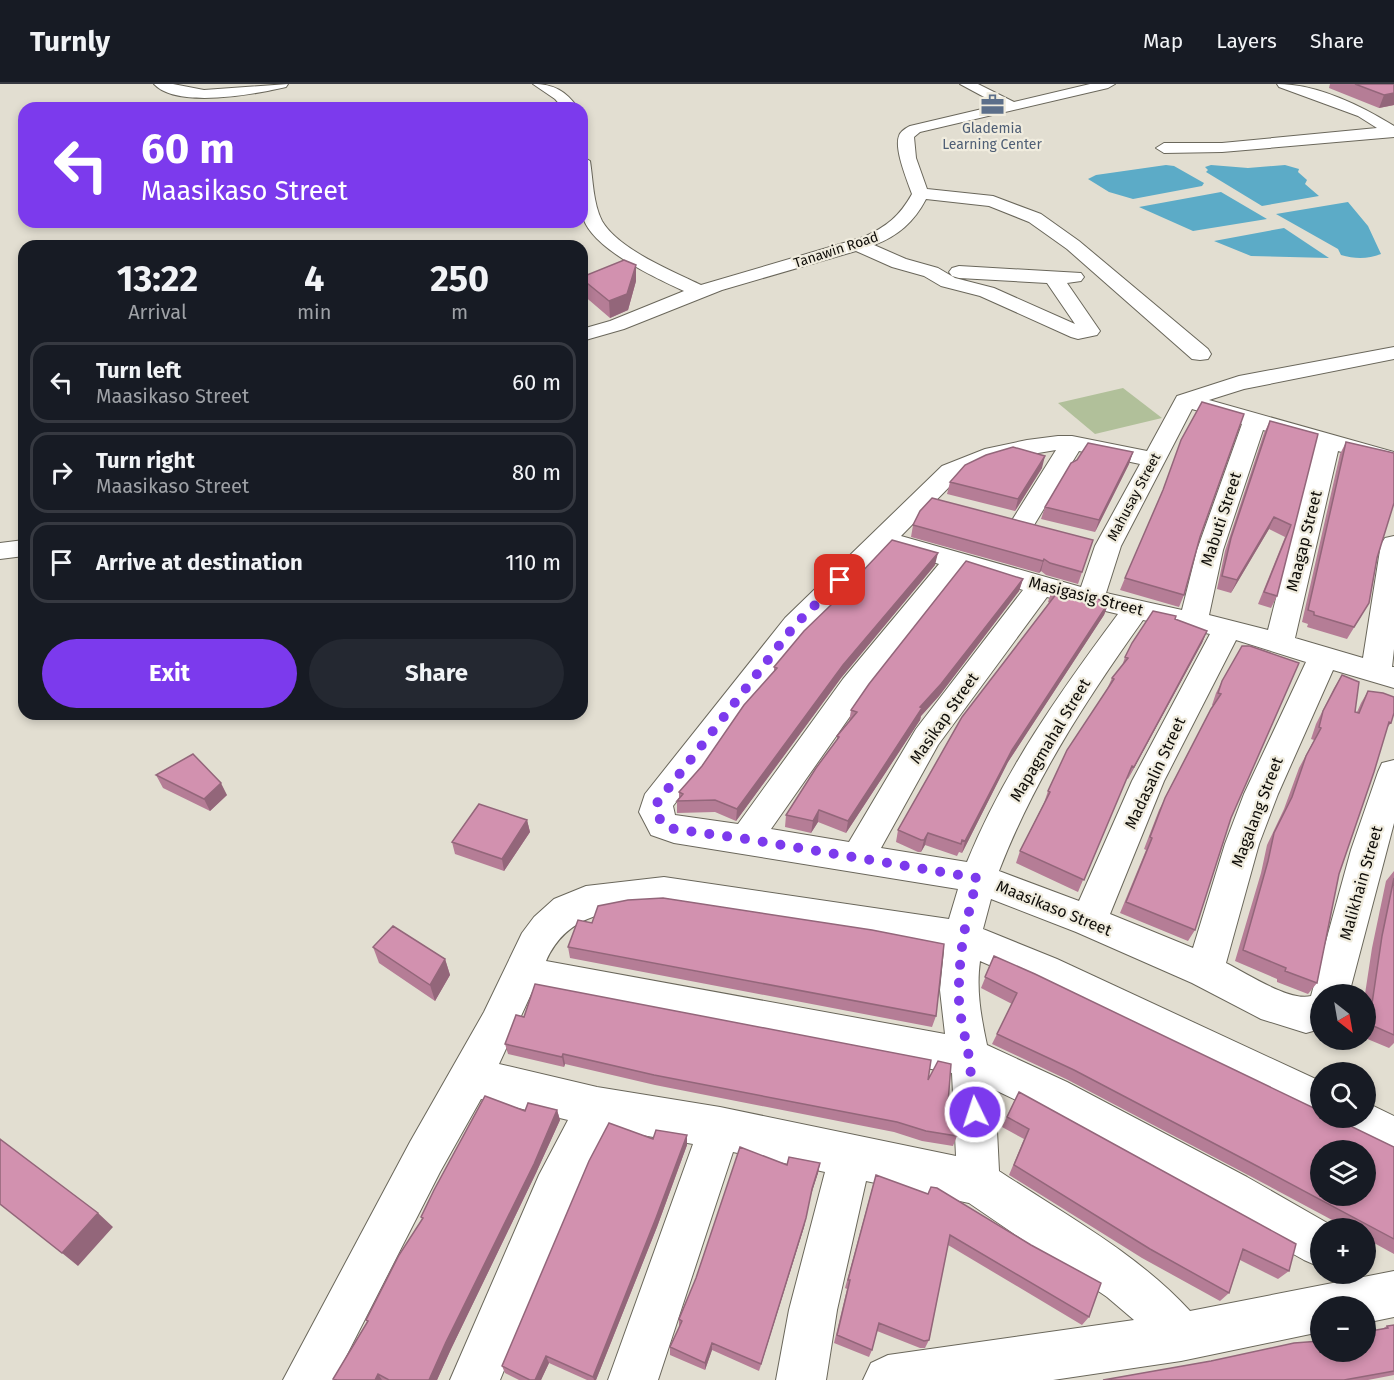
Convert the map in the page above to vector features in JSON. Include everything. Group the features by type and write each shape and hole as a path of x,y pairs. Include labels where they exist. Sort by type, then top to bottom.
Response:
{"street":[{"path":"162,84 184,91 219,93 250,91 281,84"},
{"path":"540,84 566,102"},
{"path":"967,84 1012,106"},
{"path":"1108,84 915,129 907,134 908,158 920,194 986,199 1035,218 1063,236 1200,354"},
{"path":"1284,84 1373,118 1394,132"},
{"path":"1373,118 1394,117"},
{"path":"1164,148 1223,149 1328,135 1394,132"},
{"name":"Tanawin Road","path":"588,333 634,319 698,291 858,245 886,232 908,216 920,194"},
{"path":"588,208 601,231 639,261 698,291"},
{"path":"858,245 899,263 931,272 1111,278"},
{"path":"931,272 948,282 987,292 1078,333 1090,332 1053,277"},
{"path":"1185,401 1239,383 1394,353"},
{"path":"1185,401 1394,459"},
{"name":"Mahusay Street","path":"1091,597 1097,543 1153,459 1185,401"},
{"name":"Mabuti Street","path":"1193,621 1210,550 1255,420"},
{"name":"Maagap Street","path":"1280,642 1328,441"},
{"path":"1022,525 1072,443"},
{"name":"Maasikaso Street","path":"1153,459 1072,443 1027,447 967,463 951,471 795,625 657,803 656,812 663,825 674,829 977,878 1089,921 1205,971 1275,1007 1295,1014 1310,1010"},
{"path":"922,498 956,507"},
{"name":"Masigasig Street","path":"883,539 1040,586 1228,628 1280,642 1323,658 1385,675"},
{"path":"1385,675 1394,544"},
{"path":"0,552 18,549"},
{"path":"746,839 854,687 956,561"},
{"name":"Masikap Street","path":"858,857 926,738 1017,622 1040,586"},
{"name":"Mapagmahal Street","path":"978,1183 974,1089 959,1008 959,975 963,937 977,878 1020,785 1083,682 1136,609"},
{"name":"Madasalin Street","path":"1089,921 1149,781 1228,628"},
{"name":"Magalang Street","path":"1205,971 1242,844 1257,804 1323,658"},
{"name":"Malikhain Street","path":"1328,984 1368,850 1394,772"},
{"path":"308,1380 420,1168 471,1077 535,944 547,928 567,910 586,901 643,893 705,897 963,937 1054,976 1310,1097"},
{"path":"522,973 969,1057 1052,1096 1241,1198 1310,1238"},
{"path":"471,1077 597,1107 720,1128 850,1158 978,1183 1123,1281 1150,1302 1181,1337"},
{"path":"475,1380 555,1191 597,1107"},
{"path":"633,1380 720,1128"},
{"path":"1375,1128 1394,1137"},
{"path":"801,1380 813,1310 850,1158"},
{"path":"1355,1296 1377,1288"},
{"path":"888,1380 1181,1337 1310,1310"}],"green space":[{"path":"1123,388 1162,418 1095,434 1058,403"}],"water":[{"path":"1166,165 1174,166 1204,183 1202,186 1133,199 1109,192 1088,179 1096,175"},
{"path":"1211,165 1248,168 1285,165 1299,169 1298,172 1307,180 1305,184 1319,196 1262,206 1206,172 1208,170 1205,167"},
{"path":"1221,192 1267,219 1193,231 1139,207"},
{"path":"1348,202 1368,226 1381,254 1361,258 1341,255 1338,249 1276,214"},
{"path":"1284,228 1329,258 1251,256 1214,241"}],"building":[{"path":"1355,84 1394,84 1394,93 1384,95"},
{"path":"624,260 636,265 627,294 609,301 588,284 588,275"},
{"path":"1202,402 1244,414 1200,537 1184,595 1125,578 1163,490 1181,440"},
{"path":"1270,421 1318,434 1277,596 1264,592 1291,525 1274,517 1237,580 1222,576 1231,538"},
{"path":"1346,442 1394,453 1394,503 1377,558 1369,603 1354,627 1314,615 1314,612 1308,610"},
{"path":"1088,443 1133,452 1099,520 1045,507 1071,463 1077,460"},
{"path":"1013,447 1045,456 1018,499 950,482 965,465 986,455"},
{"path":"932,498 1093,540 1082,572 1050,563 1044,559 1043,561 913,525 920,511"},
{"path":"892,540 938,553 843,665 737,809 715,800 677,801 683,794 679,792 702,766 744,705 777,668 774,667 804,631 860,577 858,576"},
{"path":"966,561 1023,579 941,684 920,707 922,708 848,821 819,810 813,821 786,815 839,737 837,736 857,712 851,710 869,684"},
{"path":"1053,588 1109,602 1012,750 965,841 962,840 961,844 928,833 924,840 921,840 898,830 962,717 1057,593 1052,590"},
{"path":"1153,611 1176,616 1175,619 1207,631 1134,767 1132,766 1084,880 1020,851 1050,792 1048,791 1067,750 1114,679 1112,678 1128,658 1125,657 1132,643"},
{"path":"1242,646 1250,646 1299,663 1231,818 1195,930 1126,902 1152,838 1150,837 1165,798 1221,694 1218,693 1222,681"},
{"path":"1342,675 1359,682 1355,712 1359,713 1368,691 1394,697 1394,713 1391,723 1389,722 1339,874 1317,983 1285,971 1286,968 1243,950 1274,833 1292,797 1306,756 1321,728 1319,727 1323,711"},
{"path":"193,754 221,783 204,799 156,775"},
{"path":"479,804 527,820 502,859 452,842"},
{"path":"1394,878 1394,1035 1376,1027 1375,984"},
{"path":"663,898 872,930 944,944 936,1016 568,947 578,920 592,923 598,906 628,900"},
{"path":"393,926 445,959 430,985 373,947"},
{"path":"994,956 1310,1106 1310,1128 1355,1128 1394,1147 1394,1239 1376,1229 1376,1218 1355,1218 1332,1206 1376,1206 1376,1140 1310,1140 1310,1194 1074,1070 997,1034 1017,993 985,977"},
{"path":"535,984 931,1060 928,1080 938,1061 951,1064 948,1103 956,1104 957,1136 505,1044 516,1015 524,1017"},
{"path":"1019,1092 1296,1244 1289,1271 1243,1249 1229,1293 1150,1249 1014,1165 1029,1129 1007,1117"},
{"path":"485,1096 525,1111 528,1103 557,1110 534,1164 429,1380 389,1380 378,1374 375,1380 333,1379 368,1321 366,1320 399,1255 423,1218 421,1217 434,1190"},
{"path":"609,1123 653,1139 656,1130 687,1135 593,1377 546,1356 535,1380 530,1380 502,1366 589,1161"},
{"path":"0,1139 98,1213 62,1253 0,1204"},
{"path":"740,1147 787,1165 789,1157 820,1163 806,1218 761,1364 712,1343 705,1363 670,1347 682,1321 679,1319 696,1278"},
{"path":"876,1175 928,1194 931,1187 937,1188 1031,1245 1101,1283 1089,1317 950,1235 929,1340 924,1341 879,1323 872,1350 837,1335 850,1280 848,1280"},
{"path":"1394,1325 1394,1371 1344,1380 1103,1380 1310,1342 1310,1362 1376,1362 1376,1330 1388,1328 1387,1326"}],"place":[{"name":"Glademia Learning Center","path":"992,104"}],"route":[{"path":"840,580 795,625 767,660 657,803 656,812 663,825 674,829 977,878 963,937 959,975 959,1008 974,1089 975,1112"}]}
